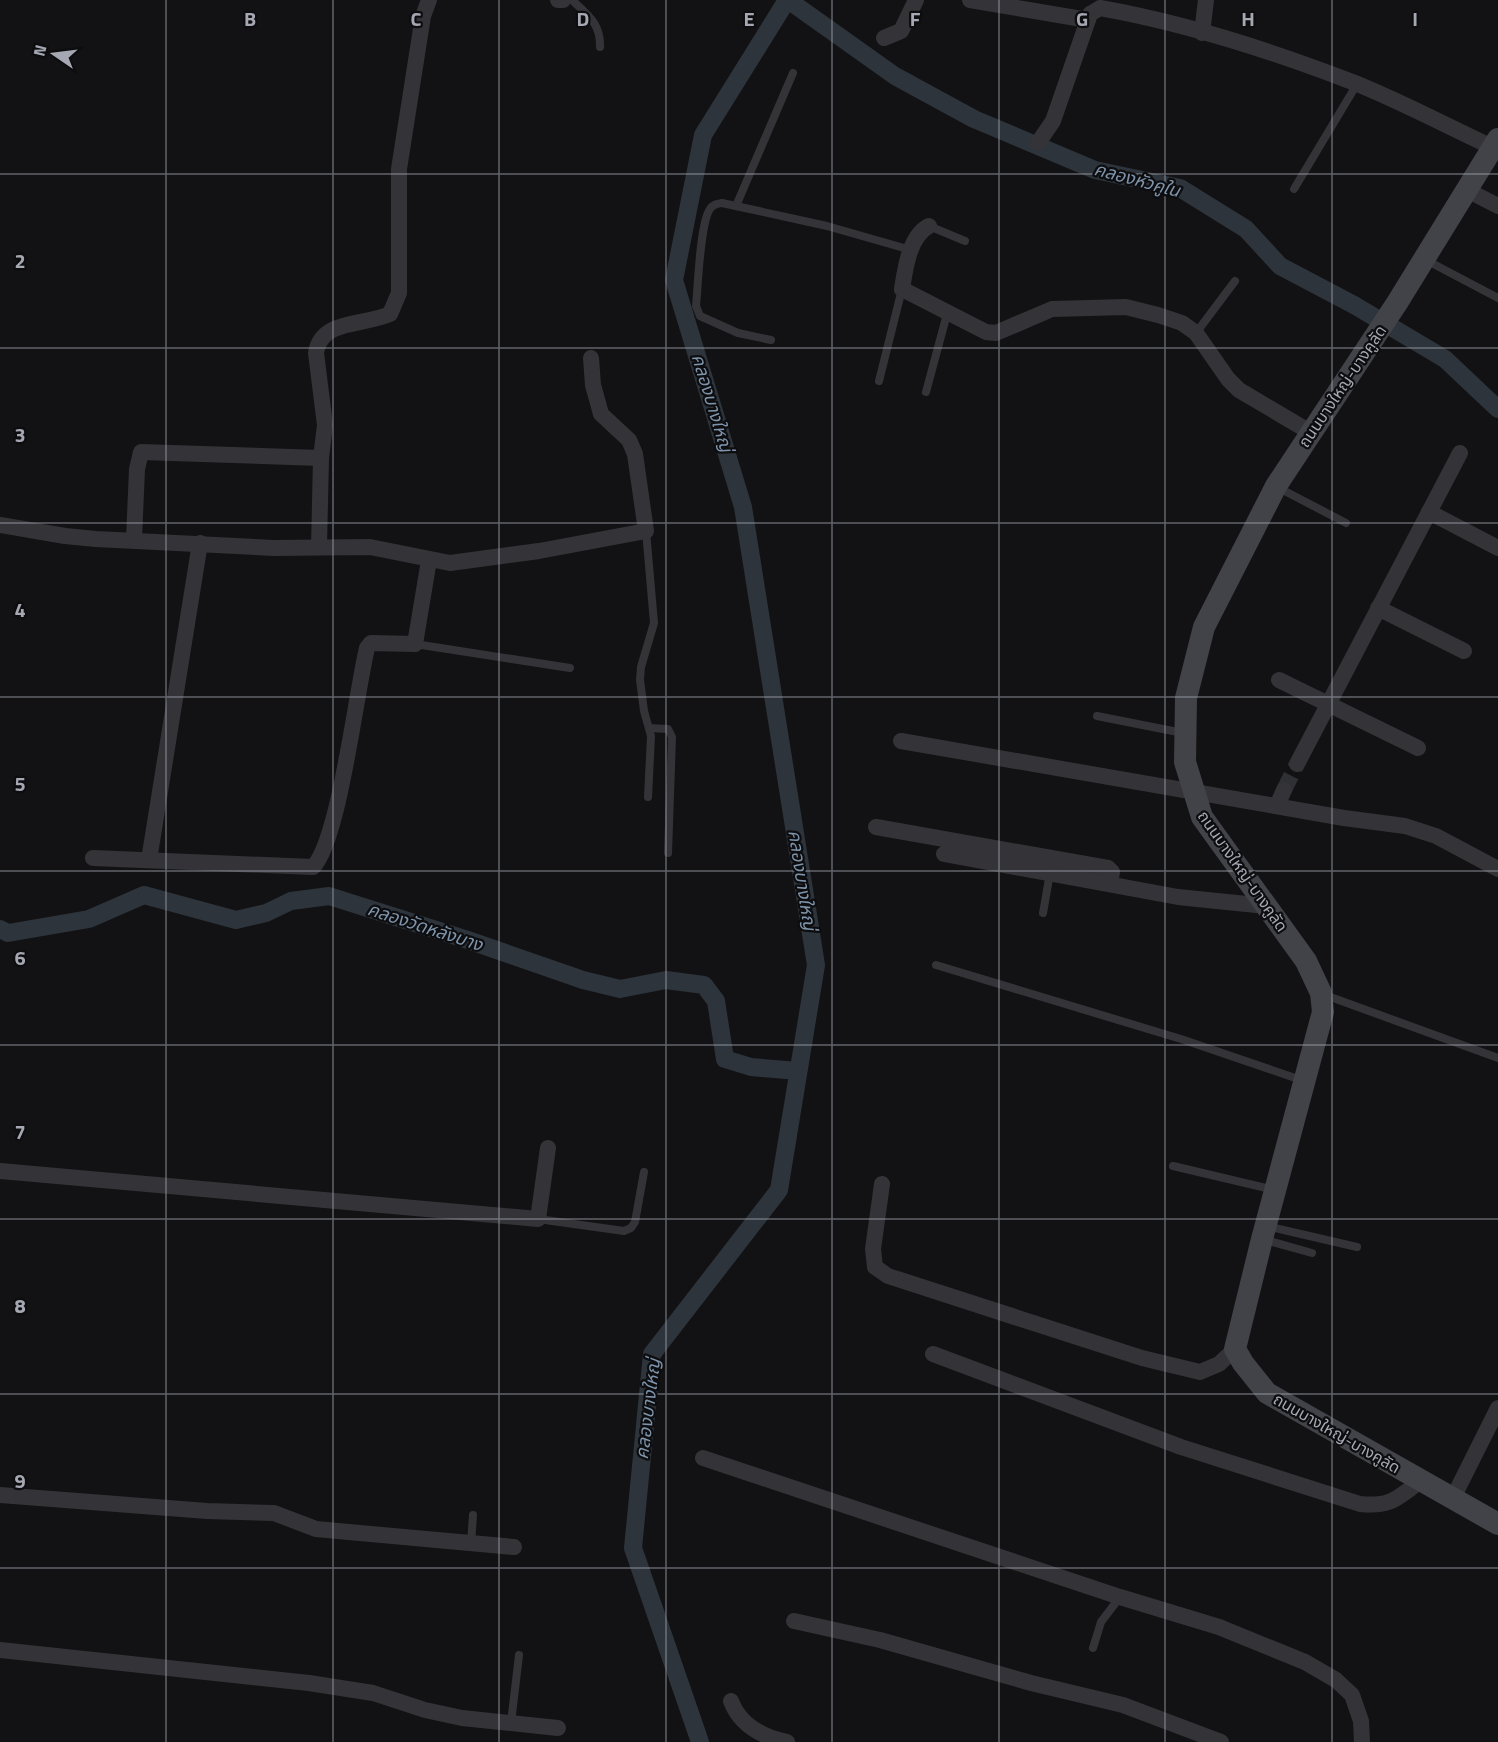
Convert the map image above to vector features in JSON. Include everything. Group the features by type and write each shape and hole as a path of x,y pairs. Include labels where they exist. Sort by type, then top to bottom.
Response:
{"street":[{"path":"319,547 321,458 325,425 316,353 318,342 323,334 333,328 377,320 390,314 399,293 399,169 421,27 428,0"},
{"path":"558,0 563,0"},
{"path":"884,38 901,31 916,0"},
{"path":"970,0 1088,21"},
{"path":"1202,33 1206,0"},
{"path":"1038,143 1056,114 1093,10 1100,8 1202,33 1357,84 1495,143"},
{"name":"ถนนบางใหญ่-บางคูลัด","path":"1322,993 1306,961 1202,817 1185,762 1186,698 1204,627 1276,486 1397,303 1495,143"},
{"path":"1466,189 1498,206"},
{"path":"929,226 924,228 911,250 902,289 947,314 986,332 996,333 1052,309 1126,307 1182,323 1196,333 1239,390 1310,432"},
{"path":"0,525 65,536 274,548 370,547 450,563 479,561 646,531 635,454 629,440 601,414 593,385 591,358"},
{"path":"134,539 136,469 141,452 321,458"},
{"path":"1297,764 1460,453"},
{"path":"1429,512 1498,548"},
{"path":"149,860 200,543"},
{"path":"93,858 313,867 321,859 334,816 367,648 371,643 415,644 429,560"},
{"path":"1378,608 1464,651"},
{"path":"1279,680 1418,748"},
{"path":"901,741 1405,826 1436,837 1498,868"},
{"path":"1277,806 1284,789"},
{"path":"876,827 1110,869 1110,884"},
{"path":"944,854 1178,897 1266,906"},
{"path":"882,1184 873,1250 875,1267 888,1276 1142,1358 1200,1372 1219,1364 1236,1349 1264,1232 1323,1012 1322,993"},
{"path":"0,1172 538,1219 548,1148"},
{"name":"ถนนบางใหญ่-บางคูลัด","path":"1236,1349 1243,1363 1267,1393 1498,1524"},
{"path":"933,1354 1181,1447 1360,1504 1380,1506 1399,1498 1421,1481"},
{"path":"1453,1498 1498,1408"},
{"path":"703,1458 1120,1597 1220,1627 1305,1662 1336,1680 1352,1695 1361,1721 1362,1742"},
{"path":"0,1495 207,1511 274,1513 316,1529 514,1547"},
{"path":"794,1621 880,1640 1031,1683 1123,1705 1221,1742"},
{"path":"0,1650 309,1683 373,1693 425,1710 462,1718 558,1728"},
{"path":"731,1701 736,1714 754,1731 787,1742"}],"lane":[{"path":"416,0 428,0"},
{"path":"572,0 596,23 600,30 600,47"},
{"path":"736,206 793,73"},
{"path":"1294,189 1357,84"},
{"path":"771,340 708,322 700,316 696,306 709,210 714,204 722,203 827,226 911,250"},
{"path":"929,226 965,241"},
{"path":"1423,259 1498,298"},
{"path":"1196,333 1236,281"},
{"path":"879,381 902,289"},
{"path":"926,392 947,314"},
{"path":"1276,486 1346,523"},
{"path":"646,531 654,623 641,667 640,680 652,748 648,797"},
{"path":"415,644 570,668"},
{"path":"1097,716 1184,733"},
{"path":"650,728 668,729 672,737 668,853"},
{"path":"1043,913 1050,872"},
{"path":"936,965 1181,1039 1304,1082"},
{"path":"1322,993 1498,1058"},
{"path":"1173,1166 1275,1190"},
{"path":"538,1219 624,1231 631,1228 644,1172"},
{"path":"1264,1232 1357,1247"},
{"path":"1264,1232 1312,1253"},
{"path":"471,1543 473,1515"},
{"path":"1093,1648 1101,1622 1120,1597"},
{"path":"512,1723 519,1655"}],"waterway":[{"name":"คลองบางใหญ่","path":"700,1742 633,1548 652,1354 779,1190 816,965 743,507 674,280 703,135 787,0"},
{"name":"คลองหัวคูใน","path":"788,0 895,76 974,119 1095,170 1180,188 1246,229 1280,266 1354,305 1445,359 1498,409"},
{"name":"คลองวัดหลังบาง","path":"0,929 8,933 89,919 144,895 236,920 266,913 291,901 329,896 465,939 583,980 620,989 666,980 704,985 716,1001 725,1059 751,1067 798,1071"}],"tunnel":[{"path":"1284,790 1297,764"}]}
